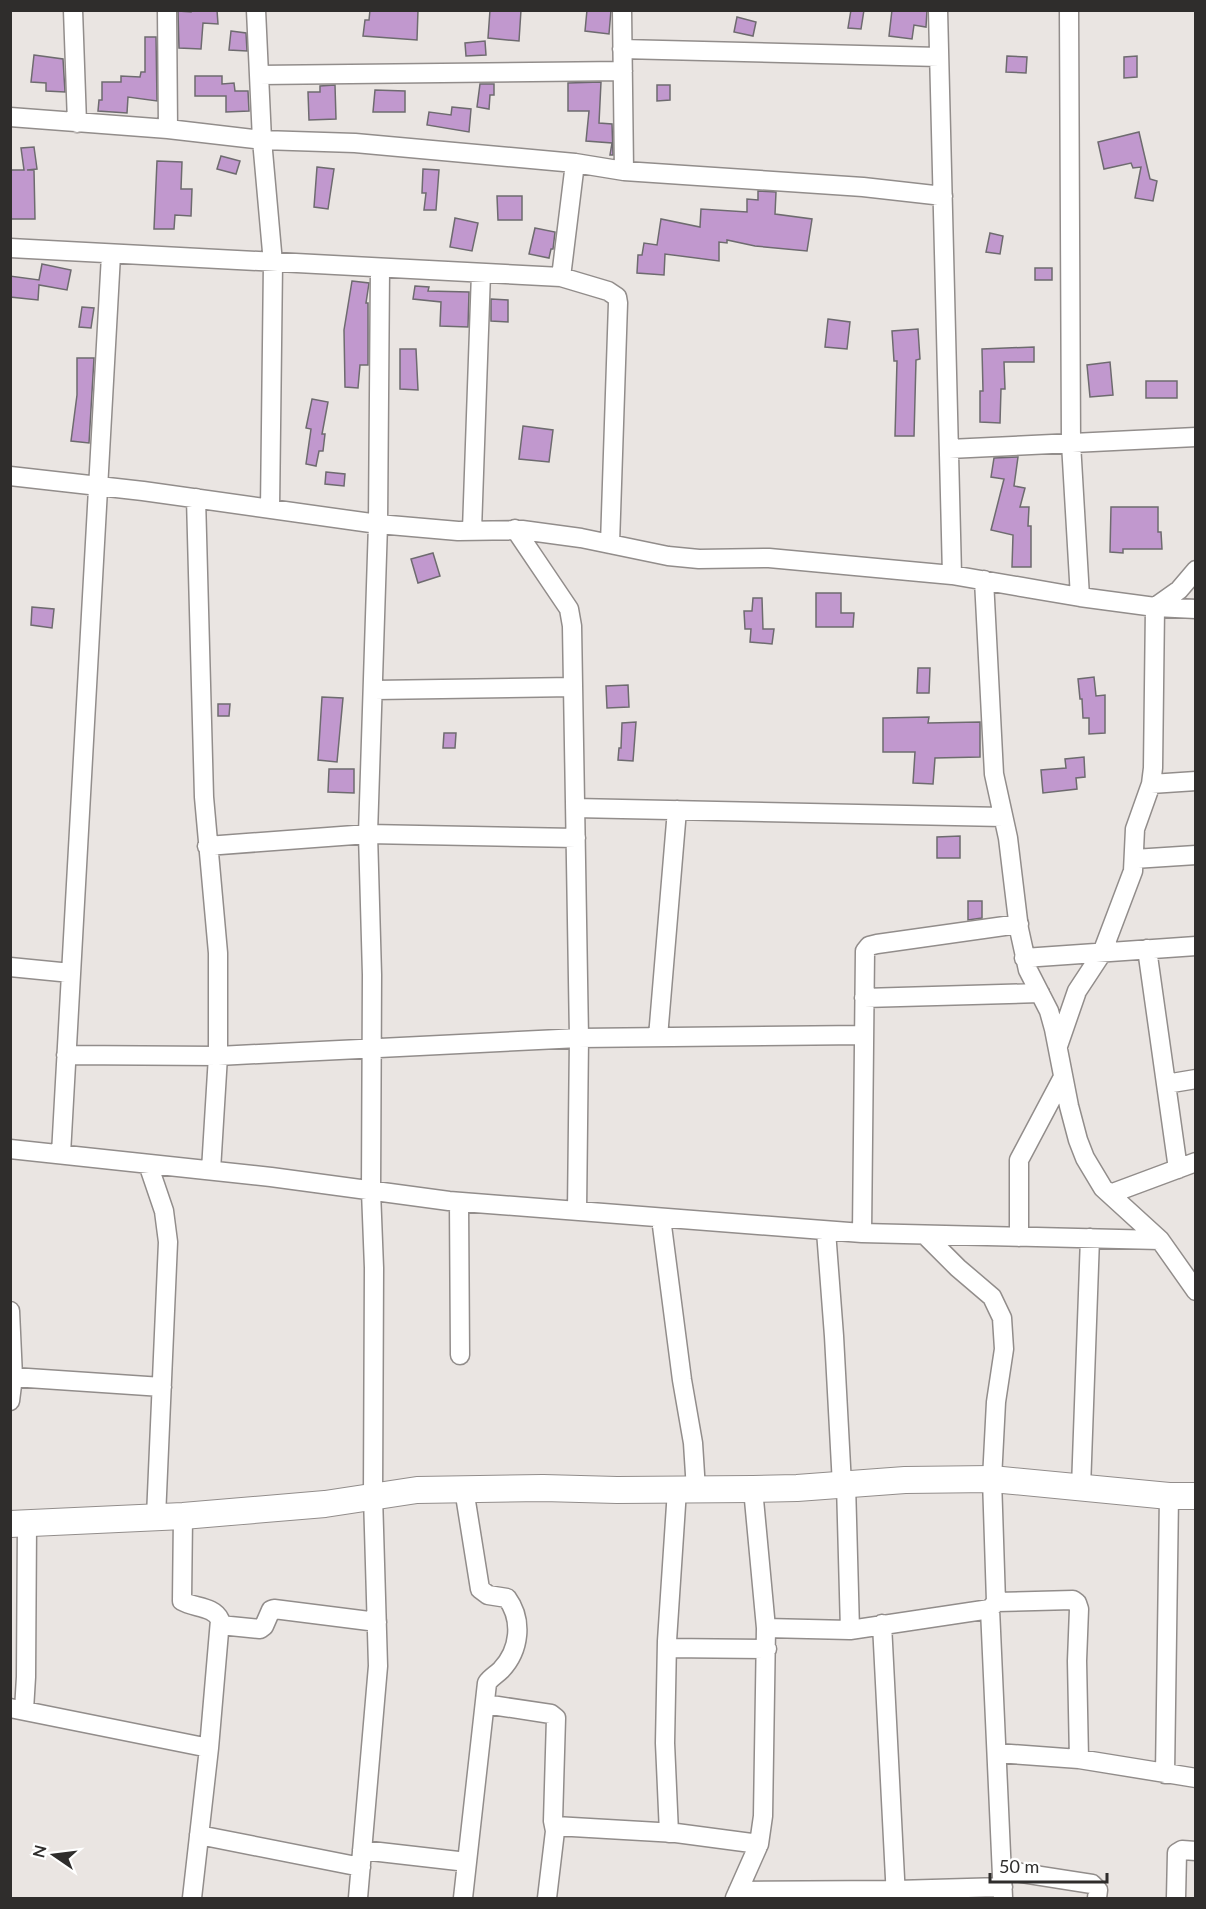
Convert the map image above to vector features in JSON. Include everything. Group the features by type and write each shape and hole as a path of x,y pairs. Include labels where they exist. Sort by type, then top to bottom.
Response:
{"street":[{"path":"73,10 77,123"},
{"path":"166,10 168,129"},
{"path":"256,10 262,140 273,263 270,509"},
{"path":"622,10 624,171"},
{"path":"938,10 952,575"},
{"path":"1069,10 1071,443 1080,597"},
{"path":"622,49 939,57"},
{"path":"259,75 623,71"},
{"path":"10,117 168,129 262,140 355,143 575,163 624,171 863,187 942,196"},
{"path":"561,277 575,163"},
{"path":"10,248 561,277 608,291 617,297 618,303 610,544"},
{"path":"61,1154 111,255"},
{"path":"358,1899 378,1666 373,1497 372,975 368,834 378,524 380,268"},
{"path":"472,530 481,273"},
{"path":"949,449 1196,437"},
{"path":"10,476 196,498 378,524 472,530 515,529 581,538 681,558 769,558 952,575 1080,597 1155,607 1196,609"},
{"path":"196,498 204,797 218,953 218,1056 211,1170"},
{"path":"515,529 568,609 572,626 579,1038 577,1211"},
{"path":"1155,607 1179,590 1196,570"},
{"path":"984,580 994,774 1008,838 1024,958 1049,1011 1069,1106 1085,1158 1103,1188 1160,1240 1196,1291"},
{"path":"1058,1046 1077,991 1102,953 1133,871 1135,829 1151,784 1155,607"},
{"path":"374,690 573,687"},
{"path":"1151,784 1196,781"},
{"path":"575,808 1003,817"},
{"path":"657,1037 677,810"},
{"path":"207,846 368,834 576,838"},
{"path":"1134,859 1196,855"},
{"path":"862,1233 865,951 869,946 1018,924"},
{"path":"1024,958 1196,946"},
{"path":"1110,1194 1187,1166 1166,1084 1147,949"},
{"path":"10,967 71,973"},
{"path":"864,998 1040,993"},
{"path":"66,1055 218,1056 579,1038 864,1035"},
{"path":"1019,1237 1019,1160 1063,1077"},
{"path":"1166,1084 1196,1079"},
{"path":"10,1149 211,1170 459,1202 661,1218 862,1233 1160,1240"},
{"path":"148,1164 164,1211 168,1242 156,1517"},
{"path":"459,1202 460,1355"},
{"path":"661,1218 682,1380 693,1443 667,1648 665,1743 669,1833"},
{"path":"826,1231 844,1484 850,1630"},
{"path":"925,1235 958,1268 992,1297 1002,1318 1004,1349 996,1402 992,1479 993,1606 1003,1885"},
{"path":"1082,1488 1090,1239"},
{"path":"10,1311 13,1377 10,1401"},
{"path":"13,1377 162,1387"},
{"path":"209,1748 17,1709 26,1677 19,1524 183,1516 325,1504 417,1491 543,1488 753,1489 905,1480 992,1479 1169,1496 1196,1496"},
{"path":"753,1489 767,1649 764,1816 759,1844 736,1895 896,1894 1003,1885 1092,1884 1098,1890 1097,1899"},
{"path":"463,1899 487,1683 500,1671 515,1646 518,1624 514,1608 507,1598 488,1595 480,1589 464,1490"},
{"path":"1165,1774 1169,1496"},
{"path":"183,1516 182,1601 213,1611 218,1615 220,1625 192,1899"},
{"path":"766,1628 850,1630 993,1606 1073,1600 1077,1603 1079,1610 1077,1661 1079,1759"},
{"path":"220,1625 260,1629 264,1626 271,1610 274,1609 377,1622"},
{"path":"882,1624 896,1894"},
{"path":"667,1648 767,1649"},
{"path":"485,1704 551,1714 556,1718 553,1821 555,1826 547,1899"},
{"path":"997,1753 1079,1759 1196,1778"},
{"path":"555,1826 669,1833 759,1844"},
{"path":"199,1835 362,1858 467,1862"},
{"path":"1176,1899 1178,1854 1182,1850 1196,1851"}],"building":[{"path":"191,10 217,10 218,24 203,23 201,49 179,48 178,11 191,12"},
{"path":"370,10 418,10 417,40 363,36 365,20 369,20"},
{"path":"490,10 521,10 519,41 488,38"},
{"path":"587,10 611,10 609,34 585,31"},
{"path":"851,10 864,10 861,29 848,28"},
{"path":"892,10 927,10 926,27 914,25 912,39 889,36"},
{"path":"737,17 756,22 753,36 734,32"},
{"path":"231,31 246,33 247,51 229,50"},
{"path":"145,37 156,37 157,101 128,97 127,113 98,111 99,100 102,100 102,82 121,82 121,76 140,77 141,72 145,72"},
{"path":"485,41 486,55 466,56 465,43"},
{"path":"34,55 63,59 65,92 46,91 46,83 31,82"},
{"path":"1007,56 1027,57 1026,73 1006,72"},
{"path":"1137,56 1137,77 1124,78 1124,57"},
{"path":"195,76 222,76 222,84 234,83 235,91 248,91 249,111 226,112 226,96 195,96"},
{"path":"601,82 599,123 612,124 613,155 610,155 612,143 586,141 589,111 568,111 568,83"},
{"path":"480,84 494,84 494,95 490,95 489,109 477,107"},
{"path":"335,85 336,119 309,120 308,92 320,92 320,86"},
{"path":"657,85 670,85 670,100 657,101"},
{"path":"375,90 405,91 405,112 373,112"},
{"path":"452,107 471,109 469,132 427,125 429,112 451,115"},
{"path":"1139,132 1150,179 1157,181 1153,201 1135,198 1141,167 1133,168 1131,163 1104,169 1098,142"},
{"path":"34,147 37,169 27,170 34,170 35,219 10,219 10,170 24,170 21,148"},
{"path":"221,156 240,161 236,174 217,169"},
{"path":"157,161 182,162 181,189 192,189 191,216 175,215 174,229 154,229"},
{"path":"317,167 334,169 328,209 314,207"},
{"path":"423,169 439,170 436,210 424,210 426,193 422,193"},
{"path":"758,191 776,192 775,214 812,219 807,251 755,246 727,240 727,243 719,242 719,261 665,254 664,275 637,273 638,255 642,255 644,243 657,245 661,219 700,227 701,209 747,212 747,199 758,200"},
{"path":"497,196 522,196 522,220 498,220"},
{"path":"455,218 478,223 472,251 450,247"},
{"path":"535,228 555,232 553,249 551,249 549,258 529,254"},
{"path":"990,233 1003,236 1000,254 986,252"},
{"path":"42,264 71,270 67,290 39,285 38,300 10,297 10,276 39,280"},
{"path":"1035,268 1052,268 1052,280 1035,280"},
{"path":"352,281 369,283 366,303 368,303 368,365 360,365 358,388 345,387 344,330"},
{"path":"415,286 429,287 428,291 469,292 468,327 440,326 441,302 413,299"},
{"path":"491,299 508,300 508,322 491,321"},
{"path":"82,307 94,308 91,328 79,327"},
{"path":"828,319 850,322 847,349 825,347"},
{"path":"918,329 920,359 916,360 914,436 895,436 897,361 894,361 892,331"},
{"path":"1034,347 1034,362 1004,362 1005,389 1001,389 1000,423 980,422 980,391 983,391 982,349"},
{"path":"400,349 416,349 418,390 400,389"},
{"path":"77,358 94,358 89,443 71,441 77,395"},
{"path":"1110,362 1113,395 1090,397 1087,365"},
{"path":"1146,381 1177,381 1177,398 1146,398"},
{"path":"312,399 328,402 322,434 325,434 323,451 319,451 316,466 306,464 311,429 306,428"},
{"path":"523,426 553,430 549,462 519,459"},
{"path":"1018,457 1014,486 1025,488 1020,507 1029,507 1031,567 1012,567 1013,535 991,530 1004,479 991,477 994,458"},
{"path":"326,472 345,474 344,486 325,484"},
{"path":"1111,507 1158,507 1158,532 1161,532 1162,549 1123,549 1123,553 1110,552"},
{"path":"433,553 440,576 418,583 411,559"},
{"path":"816,593 841,593 841,613 854,613 853,627 816,627"},
{"path":"753,598 762,598 763,629 774,629 772,644 750,642 751,629 745,629 744,611 752,611"},
{"path":"32,607 54,609 52,628 31,625"},
{"path":"918,668 930,668 929,693 917,693"},
{"path":"1094,677 1096,696 1105,695 1105,733 1089,734 1089,718 1083,718 1078,679"},
{"path":"628,685 629,707 607,708 606,686"},
{"path":"322,697 343,698 337,762 318,760"},
{"path":"218,704 230,704 229,716 218,716"},
{"path":"929,717 928,723 980,722 980,757 935,758 933,784 913,783 915,752 883,752 883,718"},
{"path":"636,722 633,761 618,760 622,723"},
{"path":"444,733 456,733 455,748 443,748"},
{"path":"1084,757 1085,777 1076,778 1077,789 1043,793 1041,770 1066,768 1065,759"},
{"path":"329,769 354,769 354,793 328,792"},
{"path":"960,836 960,858 937,858 937,837"},
{"path":"968,901 982,901 982,918 968,920"}]}
